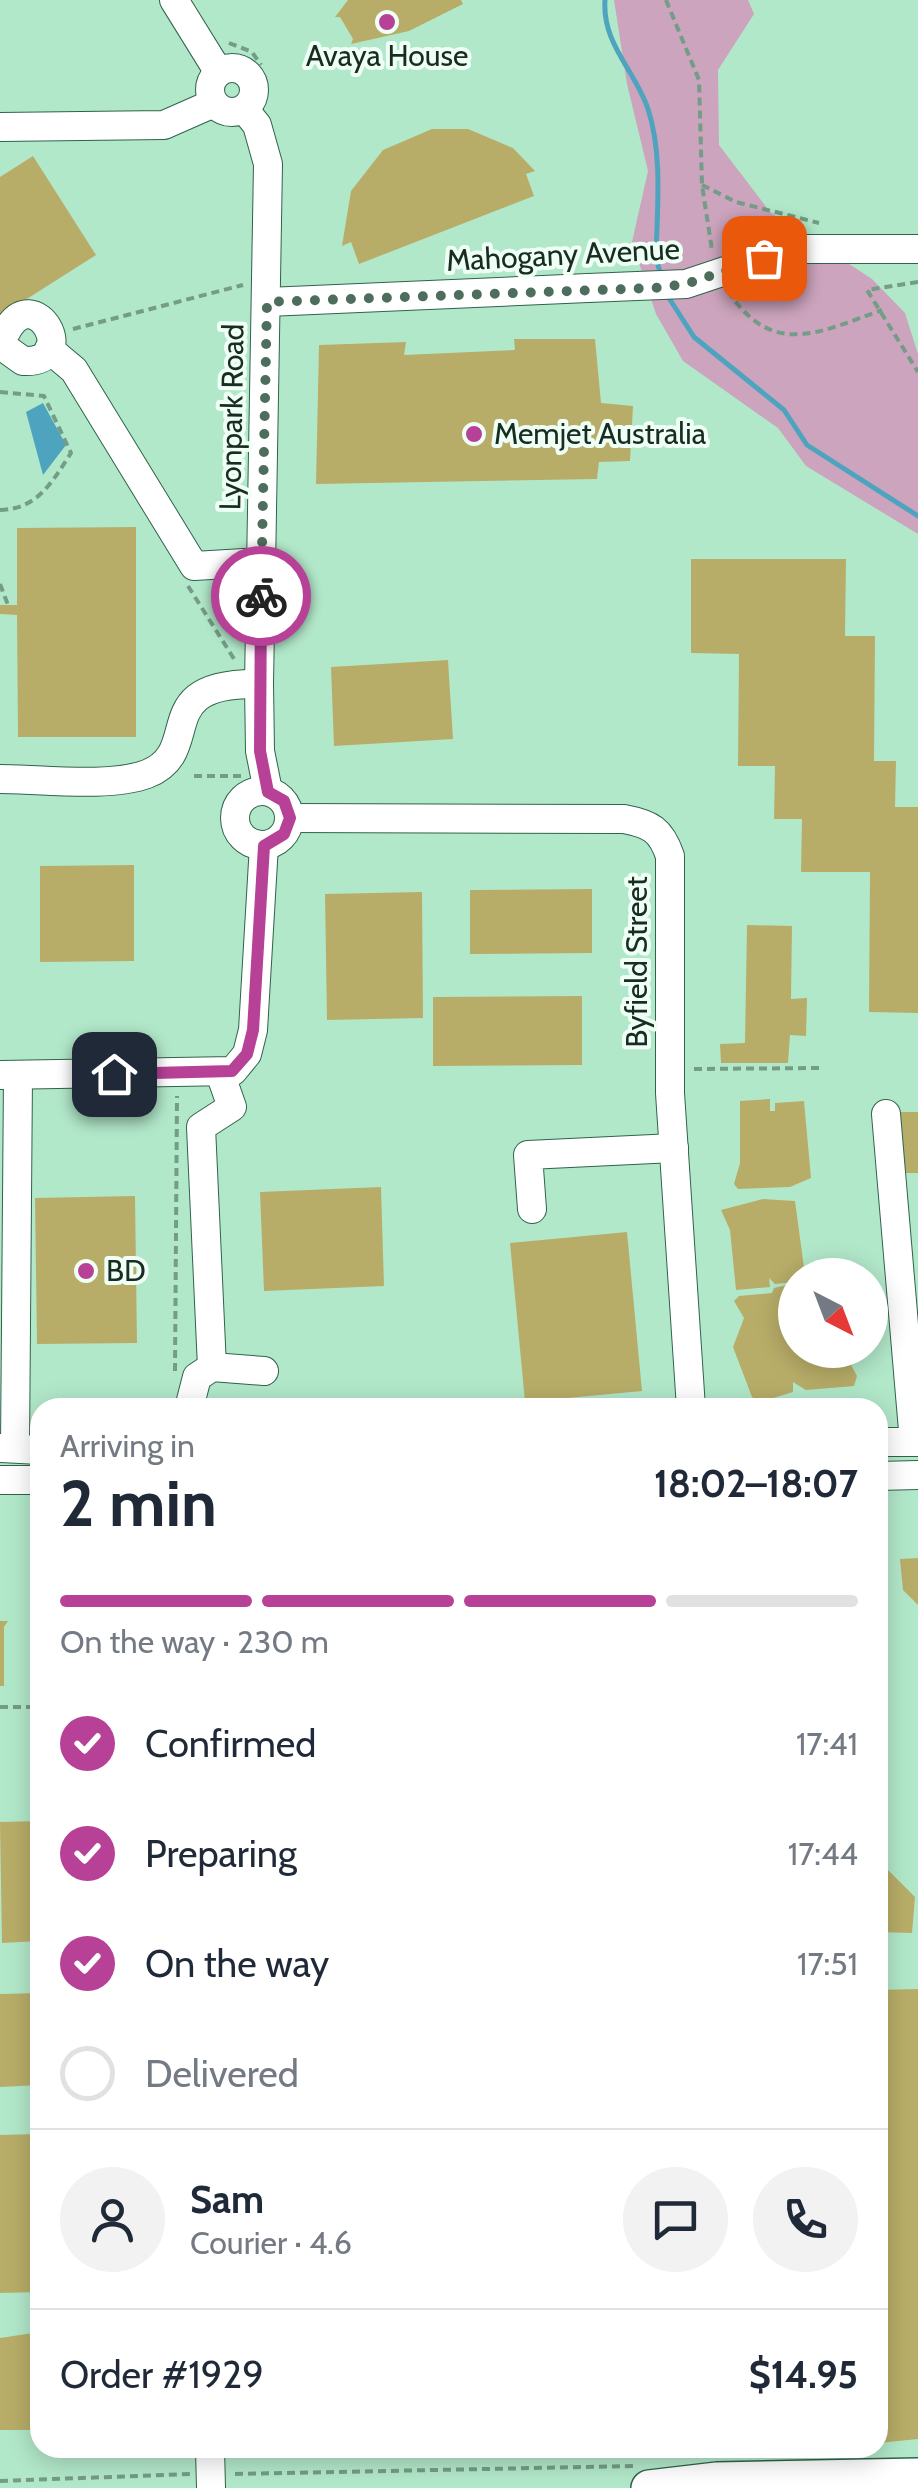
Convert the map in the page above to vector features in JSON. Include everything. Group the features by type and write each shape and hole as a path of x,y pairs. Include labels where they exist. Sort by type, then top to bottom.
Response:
{"main road":[{"path":"649,2477 717,2480 918,2476"}],"street":[{"path":"174,0 218,71"},
{"path":"238,70 251,79 255,95 244,109 229,111 214,103 210,88 218,71 238,70"},
{"path":"0,127 164,125 214,103"},
{"name":"Lyonpark Road","path":"244,109 257,124 268,164 262,562 254,684 268,792"},
{"name":"Mahogany Avenue","path":"267,291 654,288 686,284 724,267 793,249 918,249"},
{"path":"51,342 31,362 16,358 8,341 16,319 31,315 44,322 51,342 74,370 194,566 262,562"},
{"path":"0,779 112,779 148,773 168,760 184,710 191,702 214,687 254,684"},
{"path":"268,792 284,801 290,818 284,834 264,846 240,834 235,816 250,794 268,792"},
{"name":"Byfield Street","path":"290,818 624,819 649,824 664,836 670,856 674,1148 690,1398"},
{"path":"18,1448 9,1074 177,1083 232,1071 247,1054 253,1030 264,846"},
{"path":"212,1367 201,1126 232,1107 220,1073"},
{"path":"886,1114 916,1442 888,1442"},
{"path":"532,1208 528,1155 674,1148"},
{"path":"182,1398 197,1378 212,1367 264,1371"},
{"path":"888,1476 918,1475"},
{"path":"0,1480 30,1480"}],"path":[{"path":"666,0 698,80 702,185 730,296 753,318 784,335 804,338 882,310"},
{"path":"220,31 229,43 252,52 262,64"},
{"path":"702,185 736,202 819,223"},
{"path":"918,282 867,290 918,372"},
{"path":"51,342 267,291"},
{"path":"0,392 44,396 72,453 46,491 22,509 0,510"},
{"path":"184,581 254,684"},
{"path":"0,584 8,605"},
{"path":"194,776 242,776"},
{"path":"691,1070 819,1068"},
{"path":"177,1083 182,1398"},
{"path":"0,1707 30,1706"},
{"path":"0,2481 211,2470 649,2477"}],"shaded area":[{"path":"614,0 748,0 754,14 718,70 719,145 770,212 872,279 905,313 918,354 918,534 806,466 778,428 683,361 656,314 632,242 648,171 627,84"}],"water":[{"path":"43,403 66,445 43,475 26,412"}],"building":[{"name":"Avaya House","path":"348,0 461,0 463,4 409,31 351,44 353,39 340,17 335,17"},
{"path":"432,129 468,129 513,148 535,171 526,174 534,196 359,264 351,242 342,246 351,191 383,150"},
{"path":"33,156 96,255 0,316 0,177"},
{"name":"Memjet Australia","path":"514,339 595,339 601,403 633,406 630,461 599,462 597,479 316,484 319,345 406,342 404,355 515,350"},
{"path":"136,527 136,737 18,737 17,615 0,614 0,605 17,605 17,528"},
{"path":"691,559 846,559 845,636 875,636 874,761 896,761 895,807 918,807 918,1013 869,1012 870,872 801,872 802,819 774,819 775,766 738,766 739,654 691,653"},
{"path":"448,660 453,739 334,746 331,667"},
{"path":"134,865 134,961 40,962 40,866"},
{"path":"592,889 592,953 470,954 470,890"},
{"path":"422,892 423,1018 327,1020 325,894"},
{"path":"747,925 792,926 791,999 807,998 806,1036 790,1035 788,1063 721,1063 720,1044 745,1043"},
{"path":"582,996 582,1065 433,1066 433,997"},
{"path":"770,1099 770,1111 775,1111 775,1103 804,1101 811,1178 790,1187 738,1189 734,1184 740,1163 740,1101"},
{"path":"900,1112 918,1112 918,1173 900,1173"},
{"path":"381,1187 384,1286 264,1291 260,1192"},
{"name":"BD","path":"135,1196 137,1343 37,1344 35,1198"},
{"path":"763,1199 795,1201 803,1258 778,1258 778,1284 769,1278 770,1287 736,1290 730,1230 721,1210"},
{"path":"627,1232 642,1391 525,1398 510,1243"},
{"path":"778,1287 778,1368 853,1368 857,1376 854,1386 806,1390 793,1382 793,1392 773,1398 752,1397 733,1347 744,1318 734,1301 739,1296 772,1293"},
{"path":"918,1558 918,1605 903,1590 900,1559"},
{"path":"0,1621 8,1621 4,1627 4,1686 0,1686"},
{"path":"30,1821 30,1942 2,1943 0,1822"},
{"path":"888,1870 915,1897 912,1933 888,1932"},
{"path":"918,1989 918,2439 888,2442 888,1990"},
{"path":"30,1993 30,2086 0,2087 0,1994"},
{"path":"30,2134 30,2292 0,2293 0,2135"},
{"path":"30,2334 30,2430 0,2430 0,2338"}],"waterway":[{"path":"605,0 605,16 614,44 642,95 653,127 658,183 656,259 661,275"},
{"path":"667,295 694,337 784,410 807,445 918,516"}],"way so far":[{"path":"261,596 267,302 654,288 686,284 764,258"}],"place":[{"name":"Avaya House","path":"387,22"},
{"name":"Memjet Australia","path":"474,434"},
{"name":"BD","path":"86,1271"}],"route":[{"path":"114,1074 220,1073 232,1071 247,1054 253,1030 254,955 264,846 279,840 290,818 284,801 268,792 260,751 261,596"}]}
